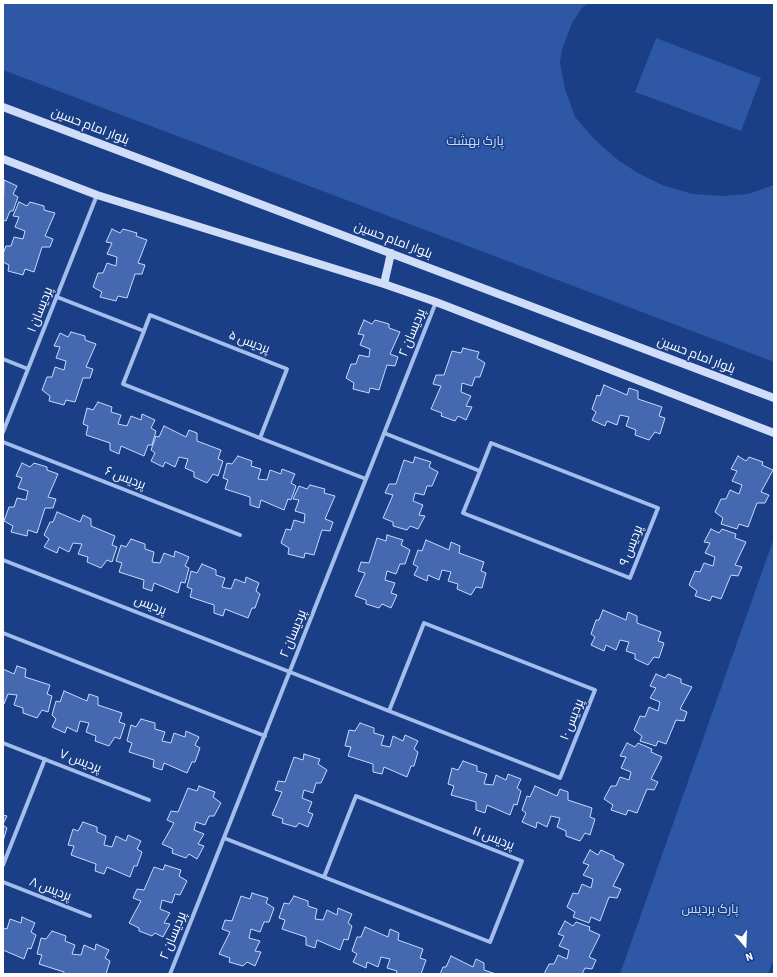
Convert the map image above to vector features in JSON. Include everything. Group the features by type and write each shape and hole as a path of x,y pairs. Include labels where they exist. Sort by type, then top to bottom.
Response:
{"main road":[{"name":"بلوار امام حسین","path":"3,107 774,398"},
{"path":"3,159 97,195 384,284 436,302 774,433"},
{"path":"384,284 391,253"}],"street":[{"name":"پردیسان ۱","path":"3,432 97,195"},
{"path":"57,297 144,331"},
{"name":"پردیسان ۲","path":"170,974 436,302"},
{"name":"پردیس ۵","path":"260,438 287,369 150,315 123,384 366,480"},
{"path":"3,359 28,369"},
{"path":"384,433 480,471"},
{"name":"پردیس ۶","path":"3,442 240,535"},
{"name":"پردیس ۹","path":"491,443 658,508 630,578 463,513 480,471 491,443"},
{"name":"پردیس","path":"3,560 290,672"},
{"name":"پردیس ۱۰","path":"290,672 389,711 560,778 595,690 424,624 389,711"},
{"path":"3,633 264,736"},
{"name":"پردیس ۷","path":"3,743 149,800"},
{"path":"3,865 45,759"},
{"name":"پردیس ۱۱","path":"224,838 490,942 522,861 356,796 324,877"},
{"name":"پردیس ۸","path":"3,882 90,916"}],"green space":[{"name":"پارک بهشت","path":"3,3 588,3 581,9 572,23 562,49 560,63 565,89 575,117 594,139 618,160 638,173 662,185 693,194 723,196 748,194 774,185 774,362 3,70"},
{"path":"656,38 761,78 741,131 635,92"},
{"name":"پارک پردیس","path":"774,538 774,958 768,974 620,974"}],"building":[{"path":"4,180 17,186 13,194 18,197 13,211 10,211 6,221 3,220"},
{"path":"19,202 27,206 30,202 44,206 44,210 55,213 45,236 53,239 50,247 42,247 34,272 25,269 23,275 8,271 9,265 3,262 3,254 6,246 11,246 14,237 23,239 25,231 15,227 19,217 13,216"},
{"path":"112,229 120,233 123,229 137,233 136,236 147,240 138,263 145,265 142,274 135,274 127,298 118,296 116,301 100,297 102,292 93,287 98,273 103,273 107,263 116,266 117,257 107,254 112,243 106,242"},
{"path":"364,320 372,324 375,320 389,324 389,328 400,332 390,354 398,357 395,366 387,365 379,390 370,388 369,393 353,389 354,383 346,378 351,364 356,364 359,355 369,357 370,349 360,345 364,335 358,334"},
{"path":"71,332 85,336 85,340 96,344 86,367 93,369 90,378 83,378 75,402 66,400 64,405 49,401 50,396 42,390 47,377 52,377 55,367 64,370 66,361 56,358 60,347 54,346 60,333 68,337"},
{"path":"463,348 479,352 477,358 485,363 480,377 475,377 472,386 462,383 461,392 471,396 466,406 472,407 466,420 458,416 455,421 441,416 442,413 431,409 441,386 433,384 436,375 444,375 452,351 461,353"},
{"path":"604,385 627,395 629,388 638,391 638,399 662,407 659,416 665,418 660,434 655,432 649,440 635,435 636,430 626,426 629,417 620,415 617,425 607,421 605,426 592,420 596,412 592,409 597,395 600,396"},
{"path":"98,402 112,407 111,412 121,415 118,424 127,426 131,416 141,420 142,414 155,420 151,428 156,431 152,445 148,445 144,456 121,446 119,454 110,450 110,443 86,435 88,426 83,424 87,408 93,410"},
{"path":"164,426 186,437 189,430 197,433 197,441 221,450 218,459 223,461 218,476 213,474 207,483 194,477 194,472 185,468 188,459 179,457 175,467 165,462 163,467 151,461 155,453 151,450 156,436 159,437"},
{"path":"238,456 252,461 251,466 261,469 258,479 267,480 270,470 281,474 282,469 295,474 291,483 296,486 291,500 288,499 284,510 261,500 259,508 250,505 250,497 225,489 228,480 223,478 227,463 232,464"},
{"path":"738,456 746,461 749,457 763,462 762,465 773,470 761,492 769,495 765,503 757,503 748,527 739,524 737,529 721,524 723,518 715,512 721,499 726,499 730,490 739,494 742,485 732,481 737,471 731,469"},
{"path":"415,457 431,462 429,467 438,472 432,486 427,486 424,495 415,493 413,501 423,505 419,515 425,516 418,529 410,526 407,530 393,526 393,522 383,518 393,495 385,493 389,484 396,484 404,460 413,463"},
{"path":"22,463 30,467 34,463 47,467 47,470 58,474 48,497 56,499 53,508 45,508 37,533 28,530 27,536 11,532 13,526 4,521 9,507 14,507 17,498 26,500 28,491 18,488 22,478 16,476"},
{"path":"310,485 325,489 324,493 335,496 325,519 333,522 330,531 322,530 314,555 305,553 304,558 288,554 289,548 281,543 286,529 291,530 294,520 304,523 305,514 295,511 299,500 293,499 299,486 307,489"},
{"path":"57,512 80,522 83,515 91,519 91,526 115,536 112,545 117,547 112,562 107,560 101,568 87,562 88,557 78,554 82,544 73,543 69,552 59,547 57,553 44,547 49,539 44,535 50,522 53,522"},
{"path":"711,529 719,533 722,529 736,534 735,538 746,542 735,565 742,567 738,576 731,575 721,599 712,596 710,601 695,596 697,591 689,585 695,571 700,572 704,563 713,566 715,557 705,553 710,543 704,542"},
{"path":"387,535 403,540 401,545 410,550 405,564 400,564 396,574 387,571 385,580 395,583 391,593 397,595 391,608 382,604 379,608 366,604 366,600 355,596 365,573 358,571 361,562 369,563 377,538 386,541"},
{"path":"131,539 145,544 145,549 154,552 152,562 160,563 164,553 174,557 175,551 189,557 185,566 189,568 185,583 181,582 178,593 154,583 152,591 143,588 144,580 119,572 122,563 116,561 121,545 126,547"},
{"path":"426,540 449,550 451,542 460,546 459,553 484,562 481,571 486,573 482,588 476,587 471,595 457,589 458,584 448,581 451,572 442,570 439,580 428,575 427,581 414,575 418,567 413,564 418,550 422,551"},
{"path":"202,564 216,570 216,575 225,578 222,587 231,589 235,579 245,583 246,577 259,583 256,591 260,594 255,608 252,608 248,618 225,609 223,616 214,613 214,605 190,597 192,589 187,587 191,571 197,573"},
{"path":"603,610 626,620 628,612 637,616 637,623 661,632 658,641 664,643 659,658 654,657 648,665 635,659 635,654 626,651 629,642 620,640 616,650 606,645 604,651 591,645 595,637 591,634 596,620 599,620"},
{"path":"17,666 26,669 25,677 50,685 47,694 52,696 48,712 42,710 37,718 23,713 23,708 14,705 17,695 8,694 4,704 3,703 3,669 14,674"},
{"path":"656,674 665,678 668,674 681,679 681,683 692,687 680,709 687,712 684,721 676,720 666,744 658,741 656,746 640,741 642,736 634,730 640,716 645,717 649,707 658,711 660,702 650,698 656,688 650,686"},
{"path":"64,691 87,701 89,694 98,697 98,705 122,713 119,722 125,724 120,739 115,737 109,746 95,741 96,736 86,732 89,723 80,721 77,732 67,727 65,733 52,727 56,719 52,715 56,701 60,702"},
{"path":"141,719 155,723 155,729 165,732 162,741 171,743 174,733 185,737 186,731 199,737 195,745 200,748 195,762 192,762 187,773 164,763 162,770 153,767 154,760 129,752 132,743 127,741 131,725 136,727"},
{"path":"360,723 374,728 374,733 384,736 381,745 390,747 393,736 403,741 405,735 418,741 414,749 418,752 414,766 411,766 407,777 384,767 382,774 373,772 373,764 348,756 351,747 345,746 349,730 355,731"},
{"path":"627,743 635,747 638,743 652,749 651,752 662,757 651,779 658,782 654,790 647,789 637,813 628,810 626,815 611,810 613,805 604,799 611,786 616,786 620,777 629,780 631,772 621,768 626,757 620,756"},
{"path":"304,754 320,759 318,764 327,770 321,783 316,783 313,793 304,790 302,798 312,802 308,812 313,814 308,827 299,823 296,827 282,823 283,819 272,815 282,792 275,790 278,781 285,782 294,757 303,760"},
{"path":"463,761 477,766 477,771 487,774 484,784 493,785 496,775 506,780 508,774 521,779 517,788 521,791 517,805 514,804 510,815 487,805 485,813 476,810 476,802 451,795 454,786 448,784 452,768 458,770"},
{"path":"199,786 215,792 213,797 221,803 214,816 209,816 205,825 196,822 194,830 204,834 198,844 204,846 197,859 189,854 186,858 172,853 173,849 162,844 174,823 167,820 171,811 178,812 188,788 197,791"},
{"path":"535,786 557,796 560,789 568,792 568,800 592,808 590,817 595,819 590,835 585,833 580,841 566,836 566,831 557,827 560,818 551,816 547,827 537,822 536,828 522,822 526,813 522,810 527,796 530,797"},
{"path":"3,815 7,816 3,824"},
{"path":"83,822 97,827 97,832 106,836 104,845 112,847 116,836 126,841 128,835 141,841 137,849 142,852 137,866 134,866 130,877 107,867 104,874 95,871 96,864 71,855 74,846 68,845 73,829 78,831"},
{"path":"3,825 7,828 3,841"},
{"path":"590,850 598,855 601,850 614,856 614,859 624,864 613,886 621,889 617,898 609,897 600,921 591,917 589,923 573,917 575,912 567,907 573,893 578,894 582,884 591,888 593,879 583,875 589,865 583,863"},
{"path":"165,865 181,870 179,876 187,881 180,895 175,894 172,903 162,900 160,909 170,913 164,923 170,924 163,937 155,933 152,936 139,931 139,928 129,923 141,901 133,898 137,889 144,890 154,867 163,870"},
{"path":"252,893 268,898 266,903 274,908 269,922 264,922 260,932 251,929 249,938 260,941 255,951 261,952 255,966 247,962 243,966 229,962 230,958 219,954 230,932 222,929 225,920 232,921 241,896 250,899"},
{"path":"294,896 308,901 308,906 317,909 315,919 323,920 327,910 337,915 338,908 352,914 348,923 352,926 348,940 344,939 340,950 317,940 315,948 306,945 306,937 282,929 285,920 279,918 284,903 289,904"},
{"path":"22,917 35,923 31,932 36,935 31,949 28,948 24,959 3,950 3,928 7,929 10,919 21,923"},
{"path":"565,921 573,926 576,922 590,927 589,930 600,935 589,957 596,960 592,969 585,968 582,974 544,974 549,964 554,964 558,955 567,959 569,950 559,946 564,936 558,934"},
{"path":"365,927 388,937 390,929 399,933 398,940 423,949 420,958 426,960 421,974 396,974 397,971 387,968 390,959 381,957 378,967 367,962 366,968 353,962 357,954 352,951 357,937 361,937"},
{"path":"52,931 66,936 65,941 75,945 72,954 81,955 84,945 95,950 96,944 109,950 105,958 110,961 106,974 64,974 64,972 39,964 42,955 37,954 41,938 46,939"},
{"path":"451,956 473,967 476,959 484,963 484,970 496,974 440,974 443,967 446,967"}]}
